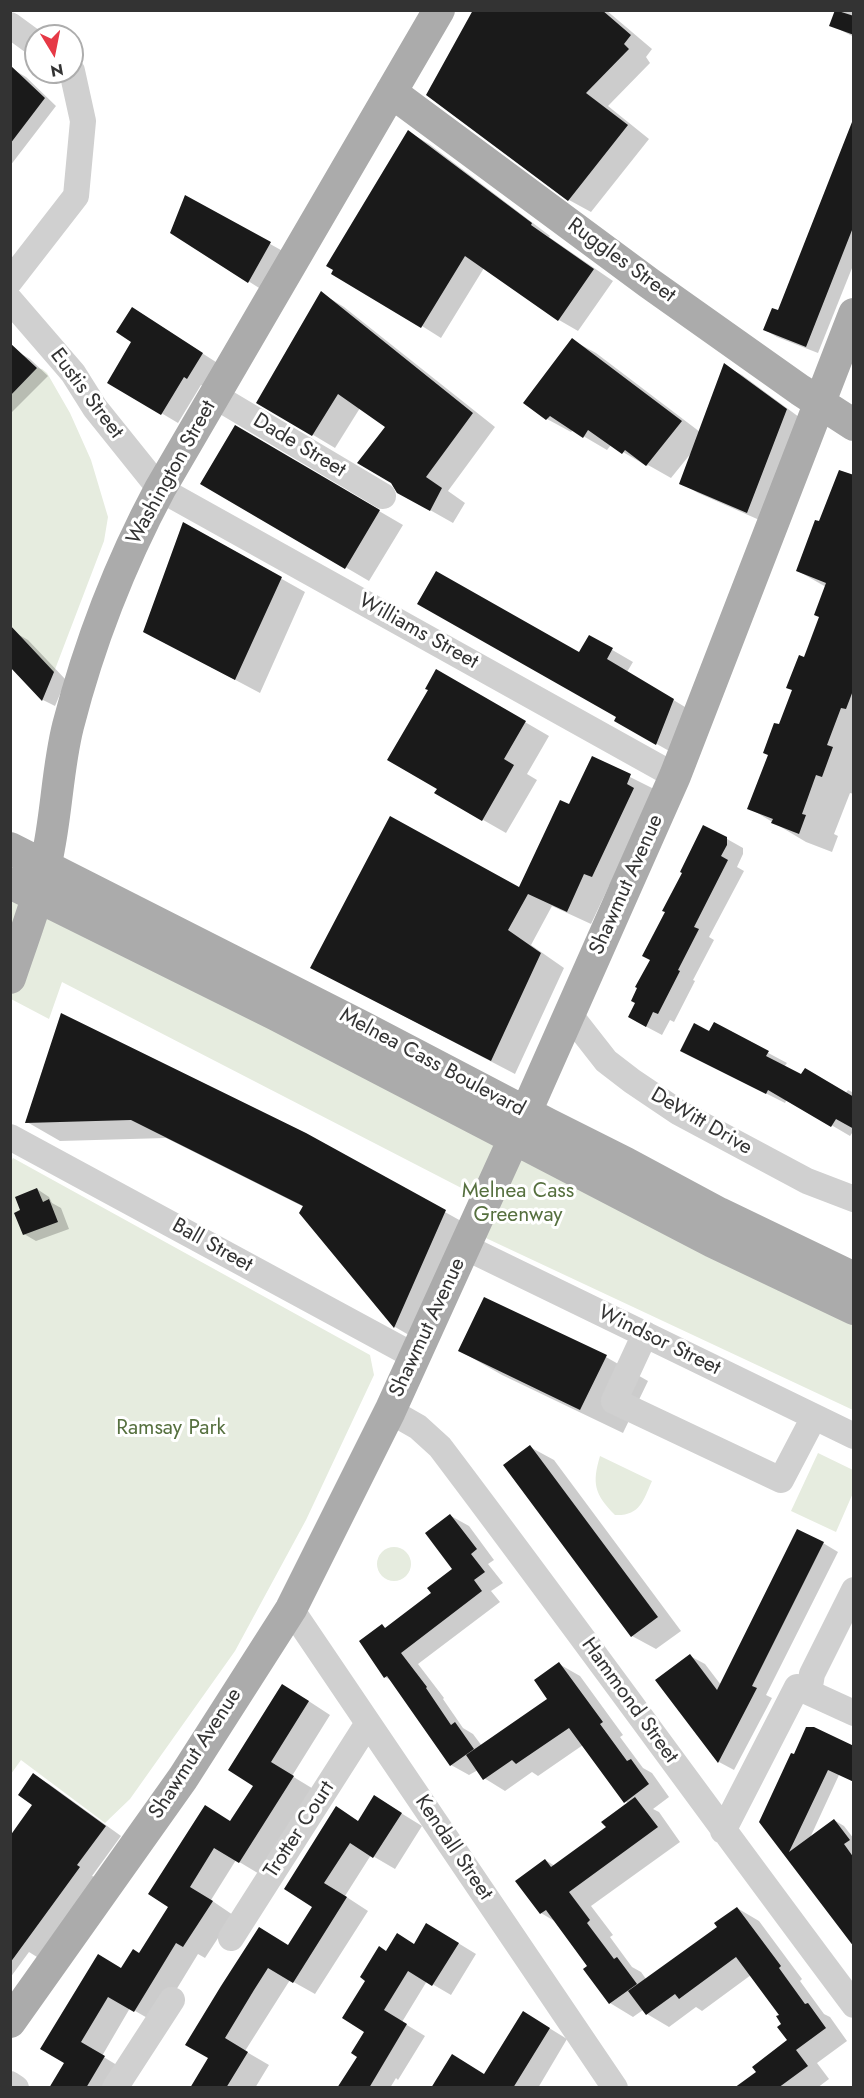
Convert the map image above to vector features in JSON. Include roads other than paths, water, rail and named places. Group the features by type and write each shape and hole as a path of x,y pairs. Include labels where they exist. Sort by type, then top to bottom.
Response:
{"main road":[{"name":"Washington Street","path":"10,978 23,890 45,867 65,741 78,689 107,601 142,522 439,10"},
{"name":"Ruggles Street","path":"391,92 649,283 800,390 854,425"},
{"name":"Shawmut Avenue","path":"10,2022 183,1778 291,1609 390,1411 570,1015 675,776 854,314"},
{"name":"Melnea Cass Boulevard","path":"10,848 263,993 520,1125 854,1278"},
{"name":"Melnea Cass Boulevard","path":"23,890 263,993"},
{"name":"Melnea Cass Boulevard","path":"520,1125 713,1242 854,1309"}],"street":[{"path":"10,25 24,35"},
{"path":"10,281 76,196 83,121 75,84"},
{"name":"Eustis Street","path":"10,300 73,373 95,408 160,489"},
{"name":"Dade Street","path":"215,396 383,496"},
{"name":"Williams Street","path":"160,489 675,776"},
{"name":"DeWitt Drive","path":"570,1015 606,1061 678,1112 807,1181 854,1200"},
{"name":"Ball Street","path":"10,1137 414,1356"},
{"name":"Windsor Street","path":"465,1247 854,1436"},
{"path":"645,1334 614,1401 781,1480 814,1417"},
{"name":"Hammond Street","path":"390,1411 426,1433 440,1448 560,1606 723,1831 854,2005"},
{"path":"723,1831 812,1674 854,1590"},
{"name":"Kendall Street","path":"291,1609 615,2088"},
{"path":"803,1689 854,1713"},
{"name":"Trotter Court","path":"231,1938 368,1723"},
{"path":"115,2088 172,2000"},
{"path":"10,2084 16,2088"}],"park label":[{"name":"Melnea Cass Greenway","path":"518,1204"},
{"name":"Ramsay Park","path":"171,1429"}]}
